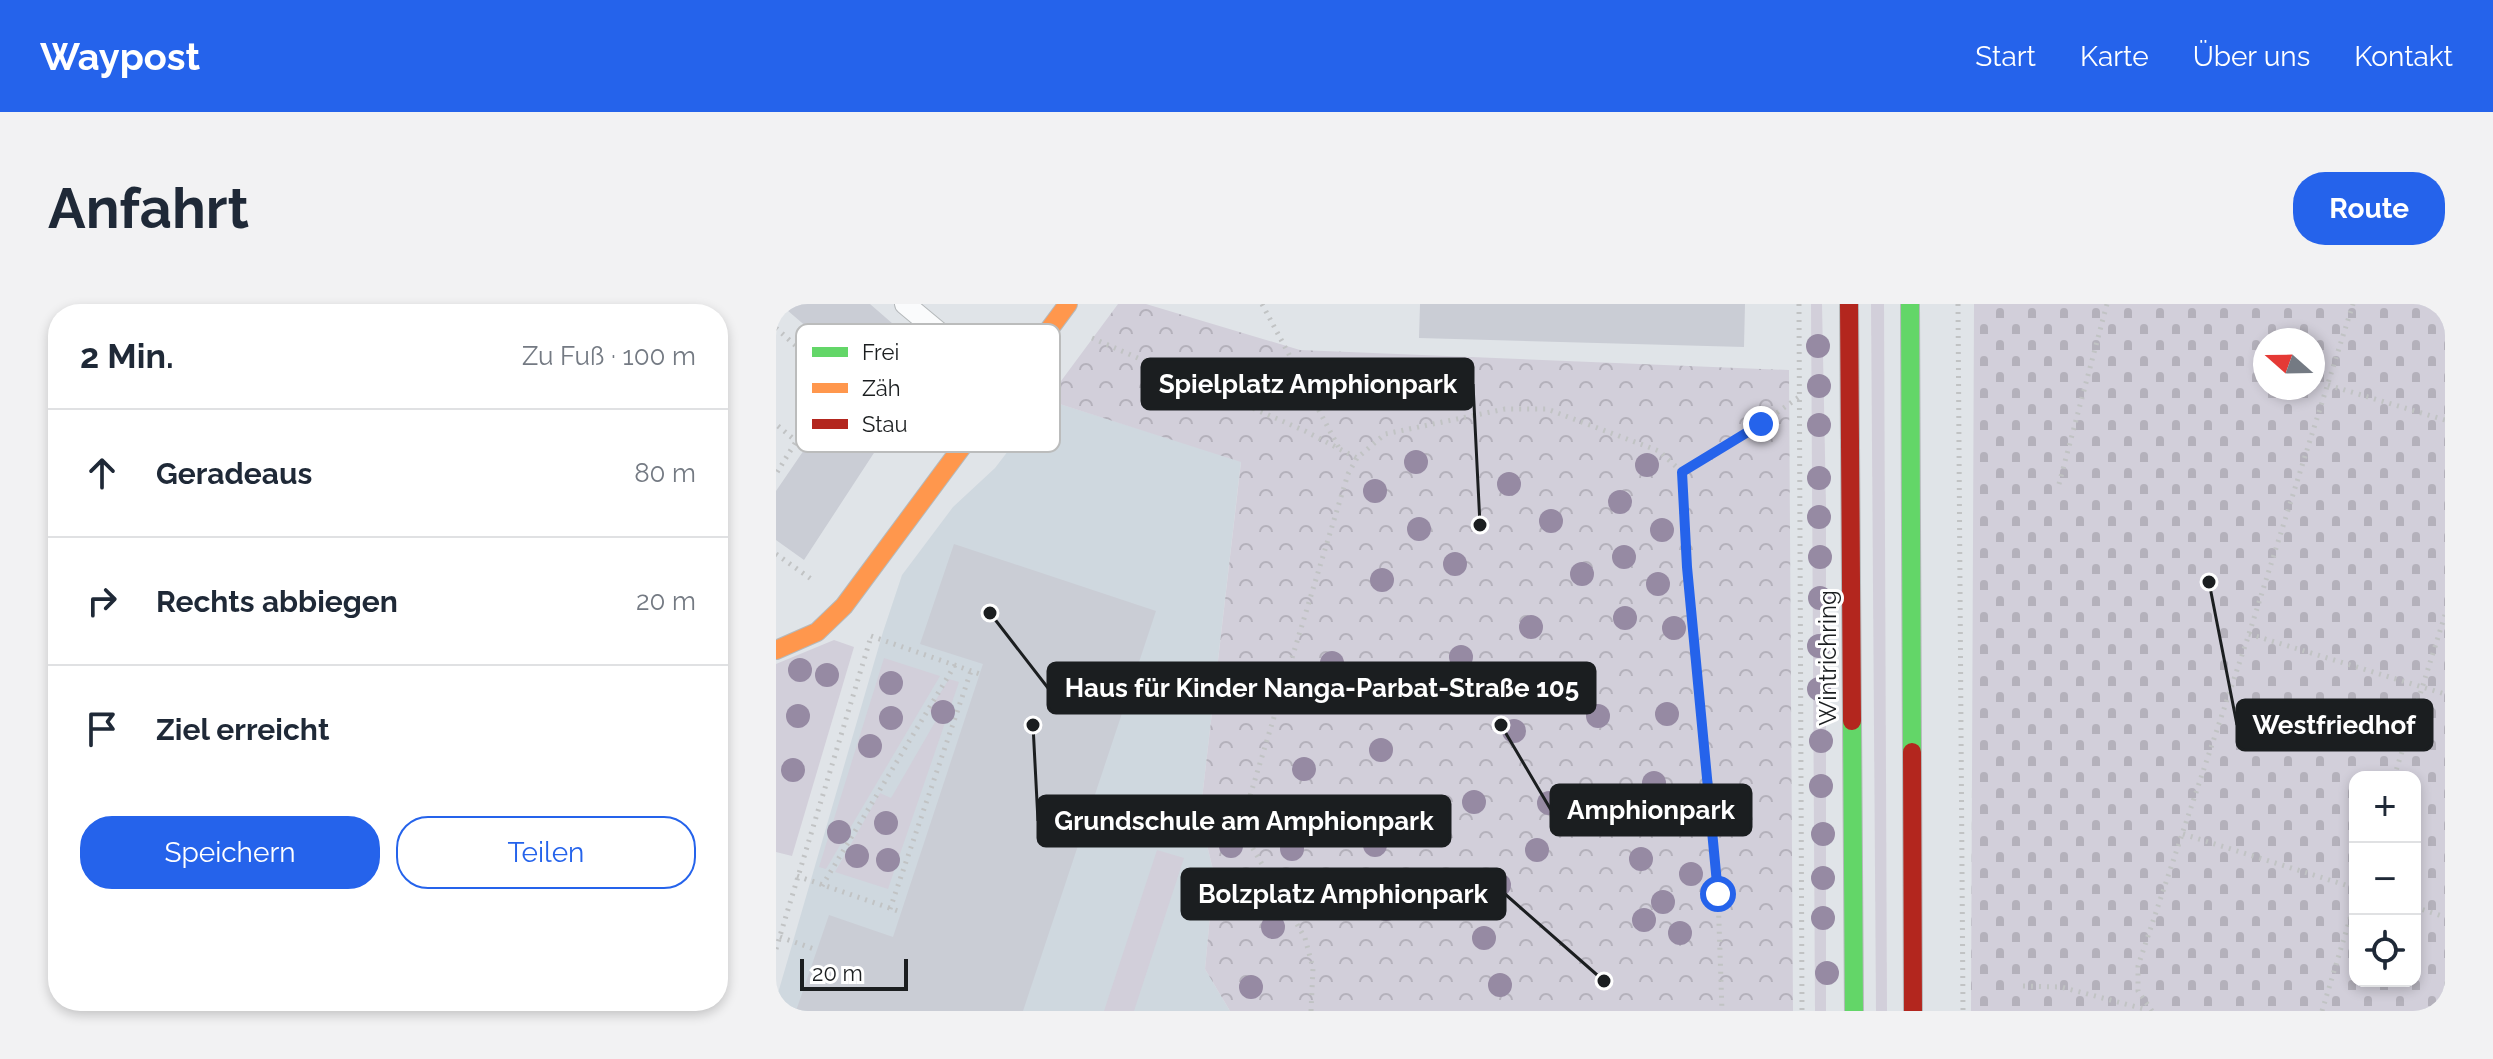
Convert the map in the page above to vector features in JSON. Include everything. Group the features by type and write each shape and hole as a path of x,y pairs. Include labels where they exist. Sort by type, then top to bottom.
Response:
{"main road":[{"path":"1053,324 1068,304"},
{"name":"Wintrichring","path":"1849,304 1854,1011"},
{"path":"1910,304 1913,1011"},
{"path":"776,650 817,632 844,606 958,452"}],"lane":[{"path":"905,304 929,324"}],"path":[{"path":"1262,304 1339,448"},
{"path":"1799,304 1802,1011"},
{"path":"1958,304 1963,1011"},
{"path":"2059,484 2107,304"},
{"path":"2150,1010 2138,991 2138,966 2249,634 2353,304"},
{"path":"776,328 796,346"},
{"path":"1090,336 1305,431 1357,458"},
{"path":"2328,385 2445,420"},
{"path":"1682,472 1799,397"},
{"path":"1311,1011 1313,968 1305,938 1252,847 1246,824 1250,796 1348,474 1357,458 1385,434 1505,409 1547,409 1659,451 1682,472 1687,567 1718,894 1722,1011"},
{"path":"776,474 796,441 778,426"},
{"path":"776,554 819,585"},
{"path":"2396,771 2445,615"},
{"path":"776,949 875,623"},
{"path":"2249,634 2445,694"},
{"path":"871,636 980,674"},
{"path":"963,668 966,659"},
{"path":"822,886 955,665"},
{"path":"890,909 971,671"},
{"path":"2183,834 2349,886"},
{"path":"797,876 901,912"},
{"path":"2421,909 2445,917"},
{"path":"2322,1011 2351,915"},
{"path":"780,937 817,950"},
{"path":"2023,986 2061,987 2150,1010"}],"shaded area":[{"path":"1060,404 1241,461 1200,816 1214,874 1205,969 1230,1011 776,1011 776,1000 902,575 953,507 995,468 1007,452 1060,452"}],"green space":[{"path":"1118,304 1146,304 1300,350 1789,370 1793,1011 1230,1011 1205,969 1214,874 1200,816 1241,462 1060,404 1060,382"},
{"path":"1811,304 1822,304 1826,505 1826,1011 1815,1011"},
{"path":"1871,304 1884,304 1887,1011 1876,1011"},
{"path":"1974,304 2445,304 2445,1011 1971,1011"},
{"path":"834,640 854,647 792,856 776,852 776,664"},
{"path":"884,658 940,676 826,869 819,867"},
{"path":"949,679 959,682 888,889 835,872 880,793 891,798 938,717 929,711"},
{"path":"1157,850 1184,858 1134,1011 1104,1011"}],"building":[{"path":"780,304 870,304 893,324 803,324"},
{"path":"1420,304 1745,304 1744,347 1419,338"},
{"path":"803,452 875,452 804,560 776,540 776,491"},
{"path":"954,544 1156,611 1023,1011 796,1011 829,915 893,937 983,664 920,644"}],"traffic: fast":[{"path":"1910,304 1912,752"},
{"path":"1852,721 1854,1011"}],"traffic: slow":[{"path":"1053,324 1068,304"},
{"path":"776,650 817,632 844,606 958,452"}],"traffic: jam":[{"path":"1849,304 1852,721"},
{"path":"1912,752 1913,1011"}],"place":[{"name":"Spielplatz Amphionpark","path":"1480,525"},
{"name":"Westfriedhof","path":"2209,582"},
{"name":"Haus für Kinder Nanga-Parbat-Straße 105","path":"990,613"},
{"name":"Grundschule am Amphionpark","path":"1033,725"},
{"name":"Amphionpark","path":"1501,725"},
{"name":"Bolzplatz Amphionpark","path":"1604,981"}],"route":[{"path":"1718,894 1687,567 1682,472 1761,424"}]}
